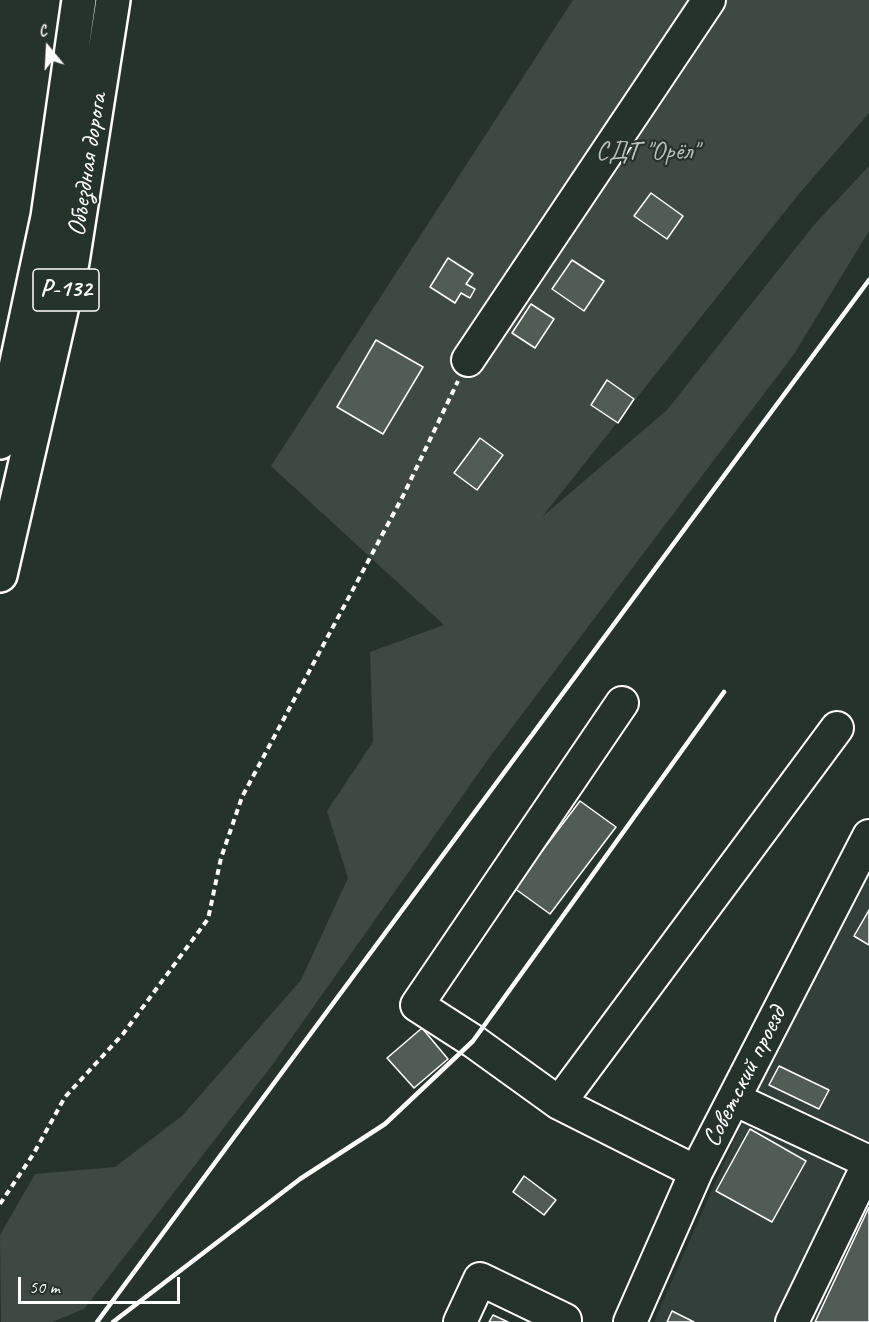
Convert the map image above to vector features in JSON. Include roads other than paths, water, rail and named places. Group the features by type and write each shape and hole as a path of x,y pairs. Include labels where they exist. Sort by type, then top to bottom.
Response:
{"highway":[{"name":"Объездная дорога","path":"0,442 48,217 80,0"},
{"name":"Объездная дорога","path":"0,575 72,262 113,0"}],"street":[{"path":"468,360 709,0"},
{"path":"622,703 417,1005 473,1041 559,1103 696,1172"},
{"path":"559,1103 837,728"},
{"name":"Советский проезд","path":"630,1322 696,1172 869,836"},
{"path":"734,1099 869,1163 792,1322"},
{"path":"460,1322 480,1279 565,1320 564,1322"}],"railway":[{"path":"97,1322 869,280"},
{"path":"113,1322 300,1179 385,1124 473,1041 724,692"}],"park label":[{"name":"СДТ \"Орёл\"","path":"647,152"}]}
